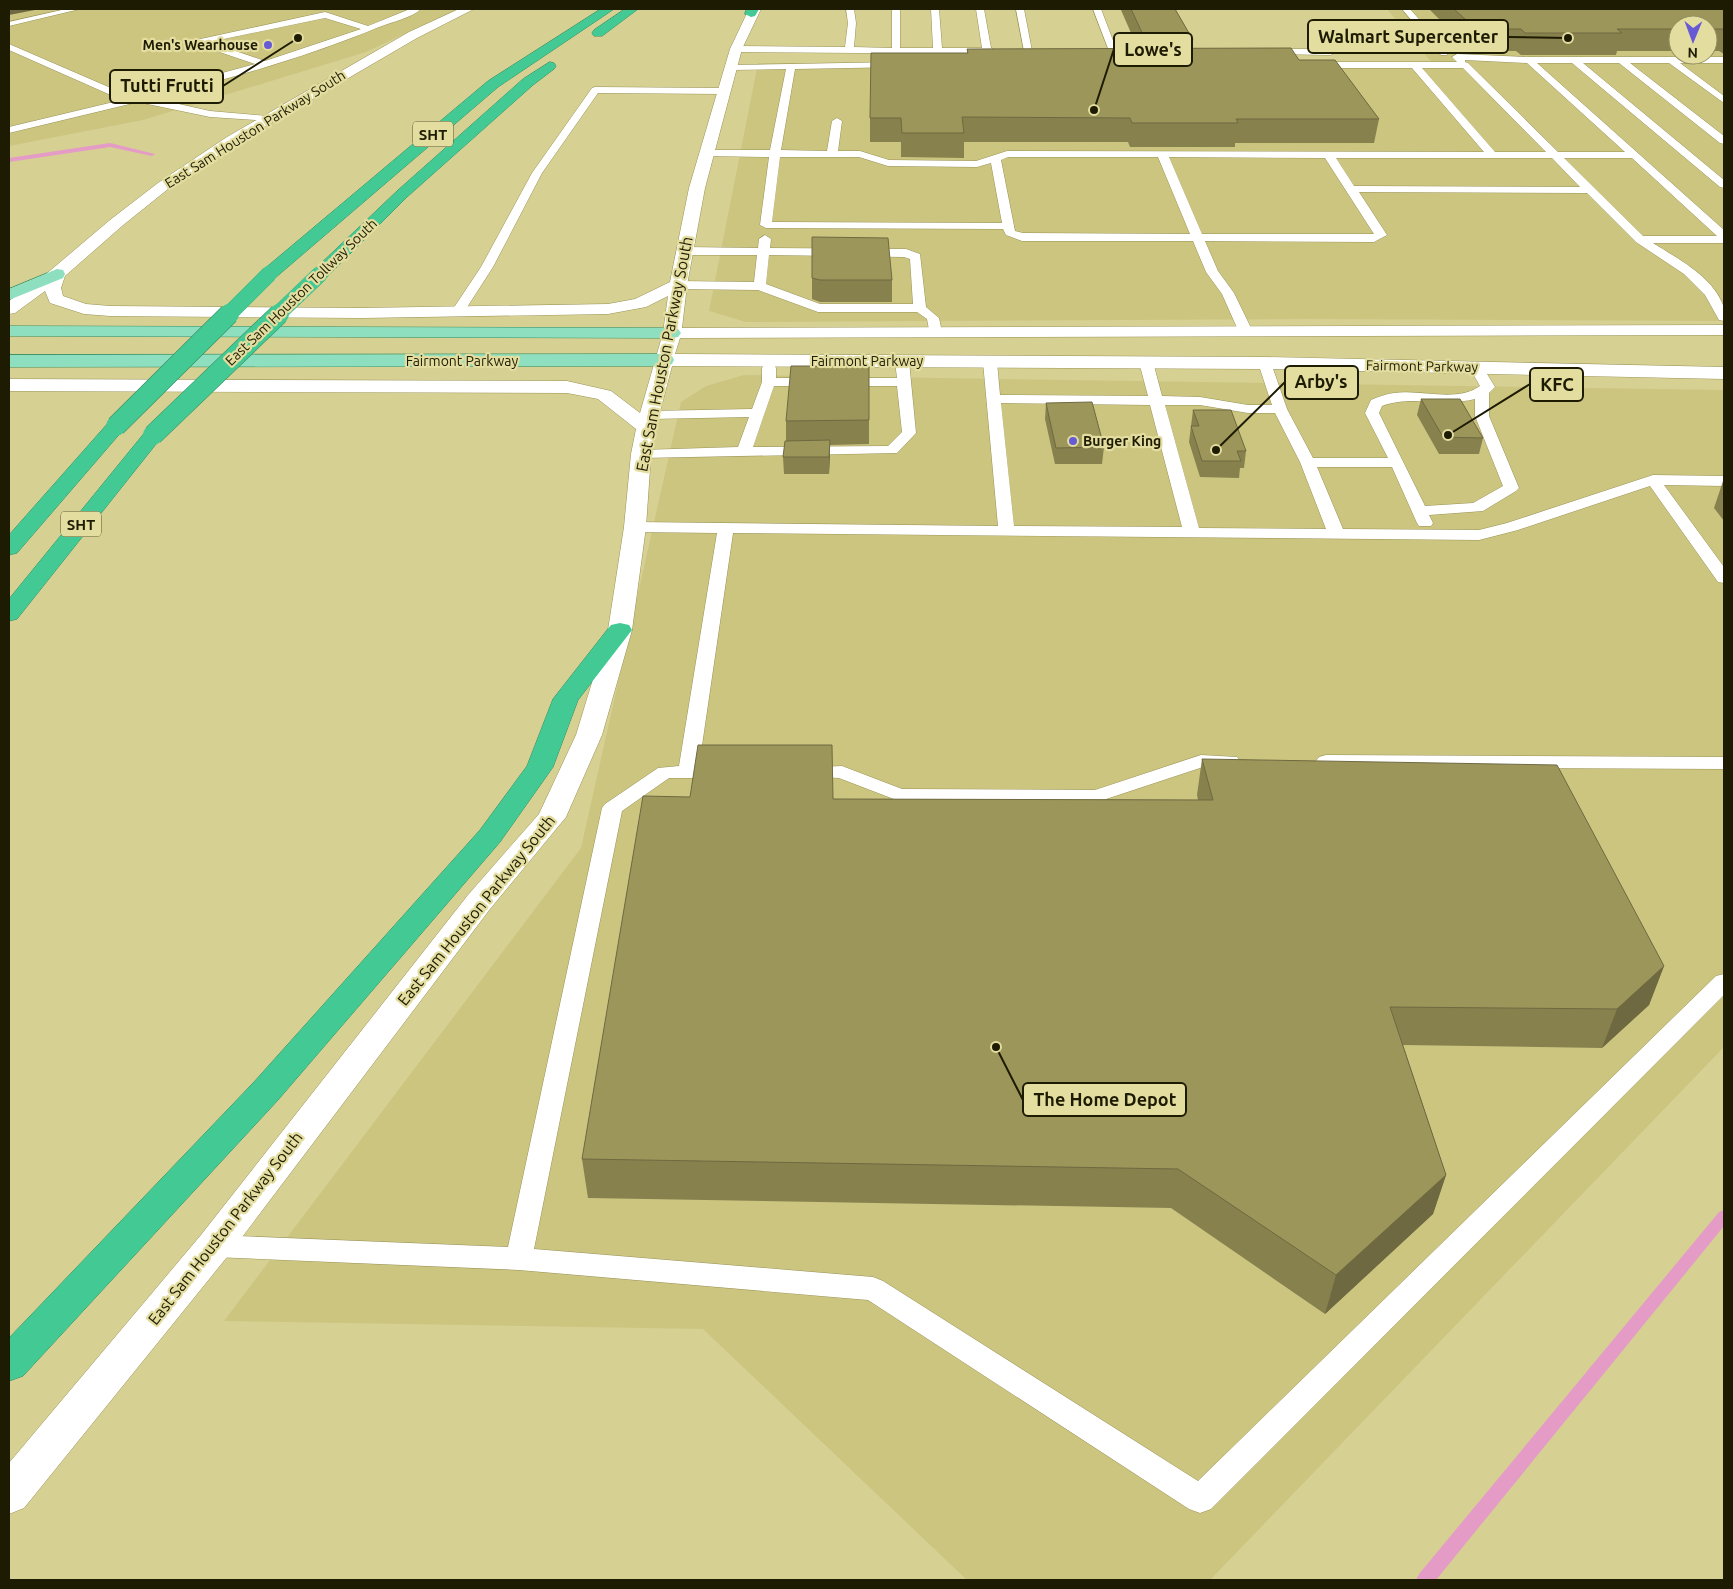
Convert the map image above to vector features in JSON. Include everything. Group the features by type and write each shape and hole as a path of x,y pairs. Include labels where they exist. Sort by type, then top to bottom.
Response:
{"highway":[{"name":"East Sam Houston Tollway South","path":"9,548 116,426 269,274 493,84 608,9"},
{"path":"584,43 632,9"},
{"name":"East Sam Houston Tollway South","path":"9,614 153,435 402,194 528,82 560,60"},
{"path":"9,1364 266,1091 490,836 540,767 566,699 620,630"}],"main road":[{"name":"East Sam Houston Parkway South","path":"9,309 57,274 116,223 163,186 232,140 396,44 468,9"},
{"name":"East Sam Houston Parkway South","path":"9,1494 214,1246 479,902 552,817 590,735 620,630 635,528 645,432 672,333 678,285 706,153 736,49 753,10"},
{"path":"57,274 52,288 56,299 84,309 362,313 608,310 640,303 678,285"},
{"path":"9,295 57,274"},
{"path":"1265,362 1304,349 1364,344 1452,343 1522,329"},
{"name":"Fairmont Parkway","path":"9,331 672,333 1244,330 1319,332 1522,329 1724,330"},
{"path":"1033,362 1212,351 1231,347 1244,341 1244,330"},
{"name":"Fairmont Parkway","path":"9,362 665,360 1265,362 1724,372"},
{"path":"9,385 567,387 604,395 645,432"}],"lane":[{"path":"9,24 76,9"},
{"path":"11,128 143,99 264,64 347,38 417,9"},
{"path":"849,50 852,23 850,9"},
{"path":"896,9 896,50"},
{"path":"935,9 938,50"},
{"path":"980,9 987,51"},
{"path":"1020,9 1029,51"},
{"path":"1097,9 1114,51"},
{"path":"1406,9 1444,53 1435,53"},
{"path":"264,64 199,42 325,15 370,29"},
{"path":"9,47 125,98 143,99 210,114 267,119"},
{"path":"736,49 1004,51"},
{"path":"1260,52 1337,52"},
{"path":"1668,60 1529,60 1457,57 1640,240 1688,271 1710,293 1724,317"},
{"path":"1529,60 1724,237"},
{"path":"1574,60 1724,185"},
{"path":"1621,60 1724,141"},
{"path":"1296,65 1465,65"},
{"path":"1415,65 1492,155"},
{"path":"1678,65 1724,100"},
{"path":"760,286 775,154 791,66"},
{"path":"732,67 910,66"},
{"path":"457,312 487,267 537,173 595,90 723,91"},
{"path":"832,154 837,121"},
{"path":"706,153 860,154 888,164 977,164 1007,154 1634,155"},
{"path":"1162,154 1196,238 1212,272 1228,293 1244,330"},
{"path":"995,158 1010,233 1022,237 1374,238 1381,235 1328,154"},
{"path":"1351,189 1589,190"},
{"path":"766,225 1008,226"},
{"path":"1640,240 1724,237"},
{"path":"685,251 906,252 916,257 920,308"},
{"path":"678,285 760,286 818,308 920,308 933,318 935,332"},
{"path":"818,308 818,332"},
{"path":"744,450 769,382 769,361"},
{"path":"645,432 744,450 767,452 892,450 910,433 902,361"},
{"path":"990,362 1007,531"},
{"path":"1146,362 1192,532"},
{"path":"1265,362 1280,409 1308,462 1337,534"},
{"path":"1420,512 1477,508 1511,488 1482,416 1482,394 1488,387 1476,367"},
{"path":"769,382 904,382"},
{"path":"1431,535 1398,463 1372,414 1376,403 1393,398 1454,398 1482,394"},
{"path":"994,399 1200,401 1248,409 1280,409"},
{"path":"645,432 758,413"},
{"path":"1308,462 1398,463"},
{"path":"635,528 1479,535 1512,528 1653,480 1724,481"},
{"path":"1653,480 1724,578"},
{"path":"688,772 726,529"},
{"path":"788,772 842,772 899,796 1097,796 1201,761 1247,761"},
{"path":"1303,761 1724,763"},
{"path":"519,1259 612,808 665,772 738,772"},
{"path":"214,1246 519,1259 873,1289 1200,1499 1724,982"}],"shaded area":[{"path":"9,9 457,9 366,52 143,120 9,146"},
{"path":"1387,9 1724,9 1724,321 1307,319 746,322 709,311 758,63 1433,64"},
{"path":"744,375 1724,390 1724,1047 1210,1580 967,1580 703,1329 224,1321 581,848 681,402 706,386"}],"building":[{"path":"1131,9 1175,9 1193,40 1146,41"},
{"path":"1454,9 1724,9 1724,29 1718,29 1718,15 1668,15 1668,29 1617,29 1622,33 1525,33 1521,29 1476,29"},
{"path":"1291,48 1299,60 1335,60 1379,119 1236,119 1238,123 1132,123 1130,118 962,117 964,133 902,133 901,118 870,118 871,53 968,53 967,49"},
{"path":"812,237 888,238 892,280 820,280 812,278"},
{"path":"791,366 869,366 869,420 786,421"},
{"path":"1421,399 1460,399 1483,438 1443,437"},
{"path":"1092,402 1104,447 1056,448 1046,403"},
{"path":"1193,410 1231,410 1246,451 1237,451 1241,461 1202,461 1191,426 1199,426"},
{"path":"830,440 829,457 783,457 785,441"},
{"path":"698,745 832,745 833,799 1213,800 1202,759 1557,765 1664,966 1617,1009 1390,1007 1446,1175 1336,1275 1178,1169 582,1159 643,796 690,797"}],"waterway":[{"path":"9,160 110,145 152,154"},
{"path":"1425,1580 1724,1216"}],"place":[{"name":"Tutti Frutti","path":"298,38"},
{"name":"Walmart Supercenter","path":"1568,38"},
{"name":"Men's Wearhouse","path":"268,45"},
{"name":"Lowe's","path":"1094,110"},
{"name":"KFC","path":"1448,435"},
{"name":"Burger King","path":"1073,441"},
{"name":"Arby's","path":"1216,450"},
{"name":"The Home Depot","path":"996,1047"}]}
